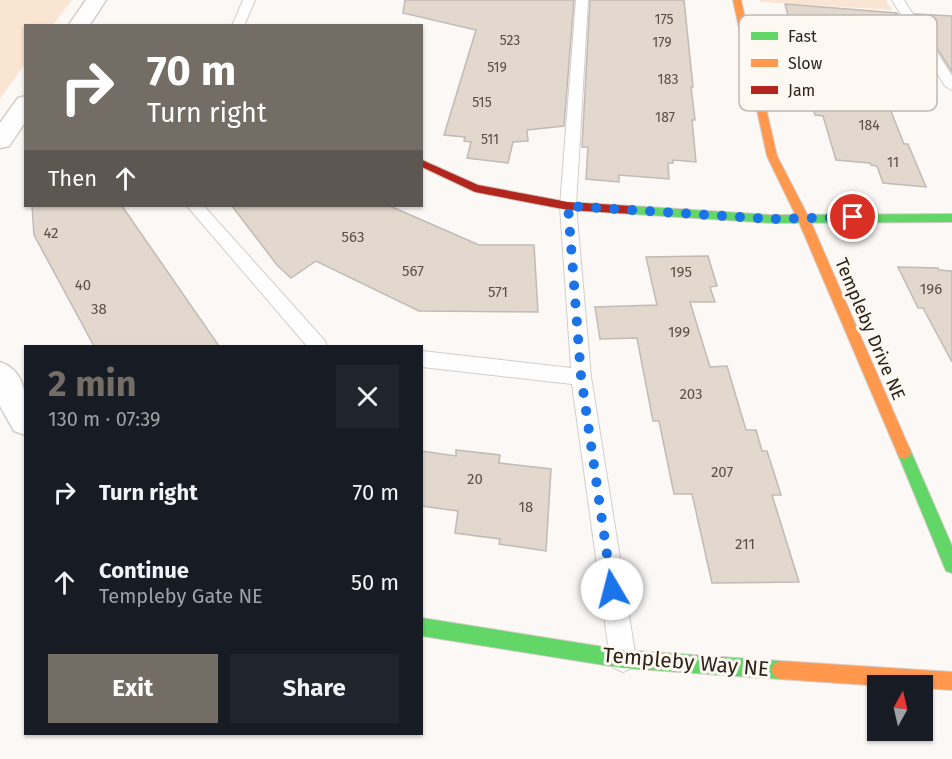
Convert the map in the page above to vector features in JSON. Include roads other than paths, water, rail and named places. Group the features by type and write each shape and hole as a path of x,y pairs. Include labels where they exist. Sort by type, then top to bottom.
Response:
{"street":[{"path":"79,24 96,0"},
{"name":"Templeby Drive NE","path":"737,0 740,15"},
{"path":"0,140 24,106"},
{"name":"Templeby Drive NE","path":"762,111 772,156 804,220 952,565"},
{"path":"423,163 475,188 568,206 804,220 853,217 952,218"},
{"path":"0,376 24,417"},
{"name":"Templeby Way NE","path":"423,627 623,659 952,681"}],"lane":[{"path":"239,24 249,0"},
{"path":"582,0 568,206 581,376 623,659"},
{"path":"898,0 907,15"},
{"path":"937,62 952,86"},
{"path":"196,207 317,345"},
{"path":"423,359 581,376"}]}
